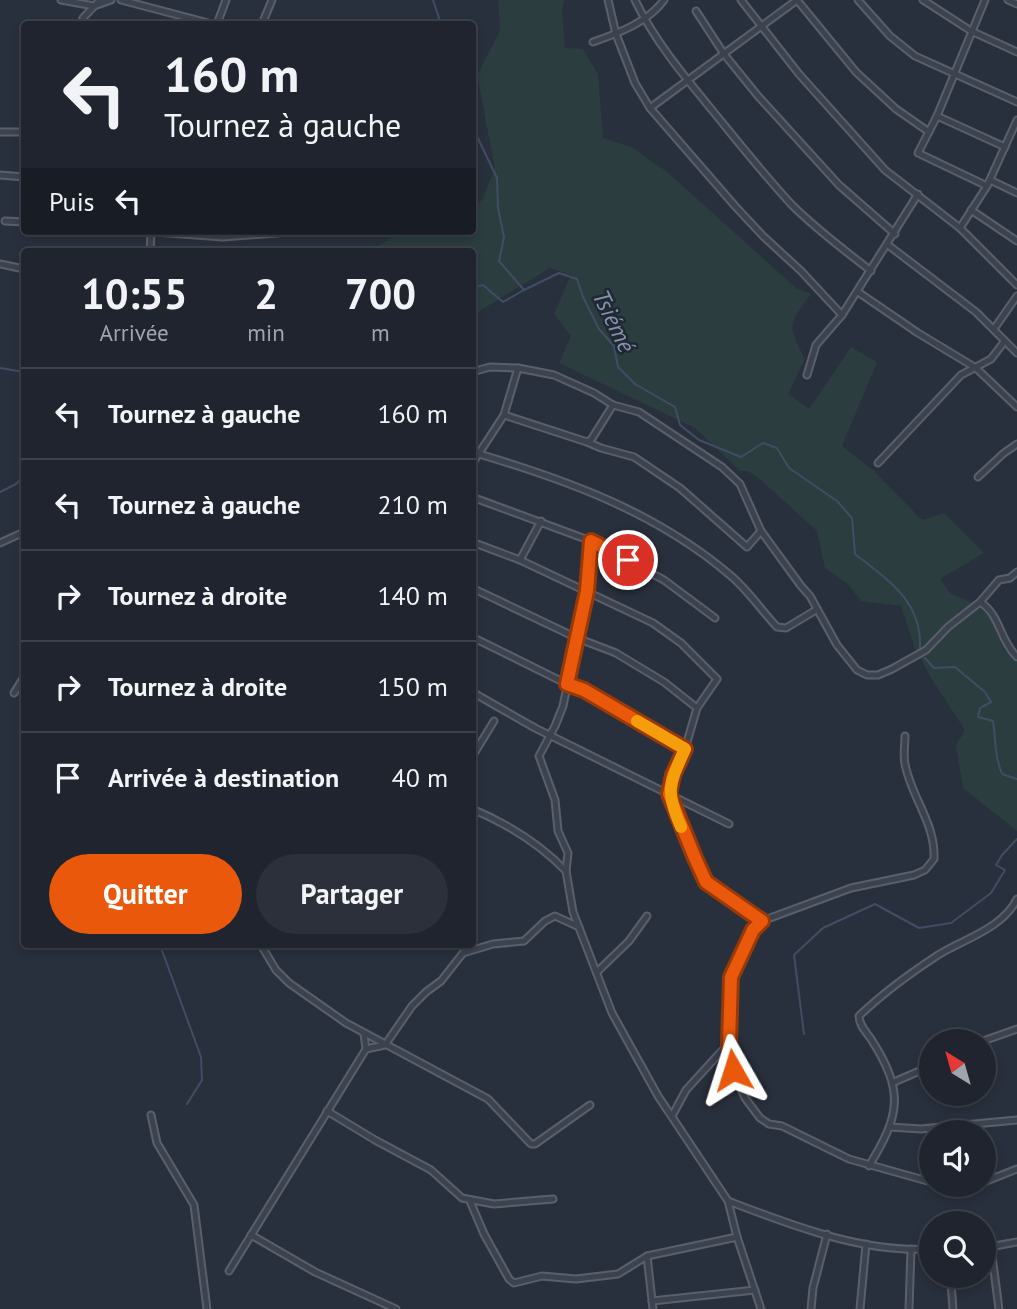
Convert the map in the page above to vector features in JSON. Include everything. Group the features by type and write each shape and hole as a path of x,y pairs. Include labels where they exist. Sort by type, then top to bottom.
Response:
{"street":[{"path":"61,0 94,6 111,0"},
{"path":"82,21 100,0"},
{"path":"121,0 202,21"},
{"path":"216,21 226,0"},
{"path":"263,21 272,0"},
{"path":"608,0 616,34 635,83 650,108 673,138 735,206 842,315"},
{"path":"635,0 644,19 688,81 793,206 834,243 871,271"},
{"path":"593,43 644,19 664,0"},
{"path":"741,0 799,75 885,170 960,228 1017,285"},
{"path":"650,108 797,0 856,72 896,109 929,132"},
{"path":"858,0 874,21 915,56 1017,102"},
{"path":"923,0 971,31 1017,52"},
{"path":"985,0 937,116 918,153 1017,193"},
{"path":"1008,0 1017,4"},
{"path":"696,11 724,54 758,96 839,185 895,234"},
{"path":"937,116 1005,147"},
{"path":"960,228 989,183 1005,147 1014,135 1017,120"},
{"path":"0,132 21,132"},
{"path":"0,175 21,177"},
{"path":"807,375 816,345 858,292 918,194"},
{"path":"971,210 1017,241"},
{"path":"5,221 21,222"},
{"path":"198,235 249,235"},
{"path":"888,245 976,312 1017,353"},
{"path":"0,264 21,268"},
{"path":"858,292 976,369 1017,407"},
{"path":"994,330 1017,296"},
{"path":"878,463 961,375 991,359 1004,342"},
{"path":"476,371 490,366 554,375 613,405 639,412 732,475 740,484 761,531 810,596 828,632 850,662 867,675 878,675 926,650 948,627 980,602 999,580 1010,578 1017,572"},
{"path":"476,458 504,415 518,368"},
{"path":"587,442 591,440 613,405"},
{"path":"504,415 634,457 680,488 747,547 761,531"},
{"path":"978,477 1017,444"},
{"path":"479,454 601,495 666,527 731,576 777,626 786,628 816,610"},
{"path":"476,498 591,541 664,580 715,618"},
{"path":"520,560 541,522"},
{"path":"0,543 21,533"},
{"path":"591,541 587,591 563,706 539,756 555,800 558,831 568,853 567,889 612,1013 658,1096 728,1201 761,1309"},
{"path":"476,544 520,560 653,623 681,643 717,679 697,708 669,794 706,882 762,921"},
{"path":"476,590 577,638 616,653 664,682 697,708"},
{"path":"980,602 994,615 1009,649 1017,657"},
{"path":"476,639 584,690 685,749"},
{"path":"14,693 21,682"},
{"path":"476,694 550,735 729,824"},
{"path":"476,750 494,721"},
{"path":"905,736 906,771 925,814 934,845 934,859 915,875 851,888 762,921 753,930 731,977 729,1044 733,1070 745,1098 769,1124 782,1126 832,1152 869,1166 919,1179"},
{"path":"476,811 524,835 566,871"},
{"path":"869,1166 890,1127 894,1106 894,1082 860,1024 859,1016 888,988 1004,917 1017,898"},
{"path":"366,1049 385,1045 412,1006 441,981 463,953 493,944 524,941 545,921 555,916 580,928"},
{"path":"597,972 629,941 647,916"},
{"path":"263,948 276,970 289,983 346,1023 488,1099 531,1144 535,1144 590,1105"},
{"path":"996,1035 1017,1029"},
{"path":"229,1271 366,1049 364,1033"},
{"path":"672,1116 686,1090 729,1044"},
{"path":"894,1082 919,1071"},
{"path":"327,1111 431,1170 456,1193 470,1201 494,1203 553,1199"},
{"path":"151,1115 158,1143 194,1205 207,1309"},
{"path":"890,1127 921,1129 1017,1120"},
{"path":"996,1178 1017,1170"},
{"path":"470,1201 484,1234 509,1279 514,1283 542,1276 576,1279 618,1274 647,1256 737,1237"},
{"path":"728,1201 766,1216 866,1244 919,1250"},
{"path":"811,1309 813,1288 827,1234"},
{"path":"251,1235 315,1272 396,1309"},
{"path":"996,1247 1017,1242"},
{"path":"860,1309 866,1244"},
{"path":"909,1309 911,1250"},
{"path":"647,1256 653,1309"},
{"path":"996,1286 999,1309"},
{"path":"951,1288 953,1309"},
{"path":"652,1301 755,1290"}],"shaded area":[{"path":"498,0 564,0 562,13 565,48 583,49 598,74 603,138 631,147 666,171 796,288 811,294 794,319 793,331 805,359 788,394 809,409 851,347 877,362 842,446 874,471 922,520 944,513 984,553 940,579 950,593 988,610 1004,650 1017,662 1017,831 963,788 956,745 965,730 915,648 901,606 861,601 848,584 825,568 817,531 761,480 748,471 740,471 695,428 559,363 571,336 554,314 571,275 550,268 476,313 476,248 374,248 397,235 476,235 476,204 482,200 495,169 477,75 500,31"}],"waterway":[{"name":"Tsiémé","path":"433,0 440,21"},
{"name":"Tsiémé","path":"476,134 497,178 498,208 504,237 499,261 524,290 559,273 577,279 599,329 614,346 618,367 635,384 675,407 680,425 699,440 741,457 763,443 777,448 789,468 837,501 852,518 855,554 891,583 909,604 919,632 920,648"},
{"path":"476,287 483,285 503,302 524,290"},
{"path":"0,368 21,372"},
{"path":"0,492 21,479"},
{"name":"Tsiémé","path":"925,658 934,668 955,667 985,692 991,702 980,708 978,717 993,721 999,767 1002,774 1017,779"},
{"path":"804,1034 794,955 823,928 875,904 919,928 951,923 991,893 1005,870 996,865 1017,839"},
{"path":"161,948 201,1057 202,1080 187,1104"}],"slow traffic":[{"path":"637,721 685,749 673,775 669,794 681,827"}],"route":[{"path":"628,560 591,541 587,591 567,684 584,690 685,749 673,775 669,794 677,818 706,882 762,921 753,930 731,977 729,1044 733,1070"}]}
